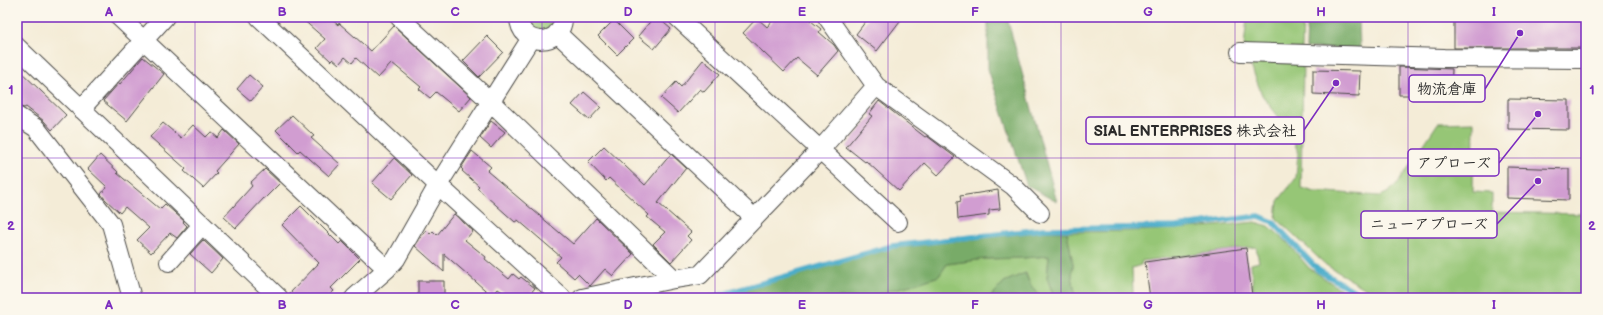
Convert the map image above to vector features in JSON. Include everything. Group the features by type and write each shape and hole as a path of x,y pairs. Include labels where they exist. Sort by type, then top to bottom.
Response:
{"street":[{"path":"120,17 387,269"},
{"path":"81,109 165,17"},
{"path":"259,17 438,185 562,298"},
{"path":"399,17 491,102 674,279"},
{"path":"519,17 521,28 530,38 544,40 551,38 560,25 754,218"},
{"path":"677,17 898,222"},
{"path":"827,17 876,86 1013,186 1040,213"},
{"path":"354,298 387,269 396,259 438,185 530,38"},
{"path":"17,47 279,298"},
{"path":"1240,52 1444,58 1586,59"},
{"path":"582,298 700,275 820,150 876,86"},
{"path":"17,116 36,128 111,224 132,298"},
{"path":"168,262 202,225"}],"green space":[{"path":"527,17 555,17 552,26 549,29 546,31 539,31 530,27"},
{"path":"988,17 1007,17 1057,202 1027,186 988,69"},
{"path":"1247,17 1303,17 1302,49 1244,47"},
{"path":"1307,17 1359,17 1360,49 1306,48"},
{"path":"1248,58 1303,64 1301,188 1315,192 1380,196 1389,192 1400,180 1438,123 1474,122 1473,192 1492,193 1492,212 1586,214 1586,298 1381,298 1326,265 1276,218 1278,201 1296,178 1298,152 1290,132 1262,95"},
{"path":"1255,222 1269,226 1286,241 1309,268 1354,298 1254,298 1251,264 1259,262 1256,247 1142,261 1141,265 1132,268 1133,293 1130,298 1076,298 1072,276 1073,264 1067,232 1161,230"},
{"path":"1043,231 1067,232 1073,264 1072,276 1076,298 1051,298 1053,294 1047,278 1049,256 985,259 947,264 939,276 861,298 715,298 892,248"},
{"path":"1049,256 1047,278 1053,294 1051,298 1040,298 1035,293 1026,273 1004,282 990,298 861,298 939,276 947,264 985,259"},
{"path":"1025,273 1030,284 1040,298 990,298 1004,282"}],"building":[{"path":"300,17 329,17 338,25 339,23 371,51 394,26 471,97 459,111 436,92 430,98 419,89 421,87 392,63 378,78 356,58 352,63 345,57 339,64 333,59 331,61 317,48 325,39"},
{"path":"654,17 657,17 671,29 654,49 638,36"},
{"path":"776,17 806,17 821,29 819,32 834,45 838,51 817,75 797,58 784,72 743,33 757,18 767,27"},
{"path":"869,17 903,17 877,51 856,34"},
{"path":"1454,17 1586,17 1586,48 1454,48"},
{"path":"614,20 633,39 617,55 598,36"},
{"path":"487,36 503,52 479,77 463,61"},
{"path":"143,57 164,74 127,121 103,101"},
{"path":"703,60 720,74 704,92 700,89 678,113 661,98 676,82 681,87"},
{"path":"1399,67 1452,69 1451,95 1399,95"},
{"path":"17,68 66,115 52,130 44,121 26,107 24,108 17,106"},
{"path":"1313,70 1360,71 1359,96 1313,94"},
{"path":"249,75 263,87 251,101 237,89"},
{"path":"584,92 601,107 589,120 572,105"},
{"path":"1508,99 1569,100 1569,130 1508,129"},
{"path":"879,101 925,137 927,136 955,157 938,175 925,163 899,191 866,161 865,162 846,147 872,116 869,114"},
{"path":"292,115 314,136 311,138 340,164 329,176 300,150 298,152 276,130"},
{"path":"491,121 505,132 491,148 480,138"},
{"path":"163,123 181,138 193,125 206,137 211,132 218,138 224,130 239,144 215,171 217,173 203,188 184,171 186,169 150,137"},
{"path":"604,146 645,185 671,154 686,168 658,203 691,232 687,236 691,240 671,262 653,244 665,232 647,217 649,215 609,178 606,181 588,162"},
{"path":"472,151 491,167 487,171 573,244 596,218 633,254 613,276 605,269 590,286 578,274 574,278 556,262 561,257 518,220 515,222 477,188 479,186 462,171 463,170 461,168"},
{"path":"100,155 118,172 117,173 160,209 165,204 184,221 183,222 187,226 177,238 170,233 151,253 137,240 149,228 125,207 120,213 105,199 101,194 107,187 88,169"},
{"path":"394,158 412,175 391,199 372,183"},
{"path":"1507,167 1569,169 1569,200 1507,198"},
{"path":"265,169 280,183 236,228 224,217 252,186 250,183"},
{"path":"998,190 1000,209 989,210 989,215 958,219 957,202 961,201 960,196"},
{"path":"301,206 339,244 342,241 360,259 331,288 334,291 326,298 289,298 289,294 319,263 282,225"},
{"path":"454,214 473,231 465,240 486,257 485,259 509,279 513,274 519,279 521,277 535,288 528,296 530,298 511,298 498,289 492,296 444,254 444,272 415,246 426,230 430,234 433,231 437,235"},
{"path":"203,240 223,259 211,273 190,254"},
{"path":"1246,248 1252,295 1228,298 1150,298 1145,262"},
{"path":"418,281 444,281 444,298 418,298"}],"waterway":[{"path":"709,298 892,246 1043,229 1176,227 1259,216 1273,222 1318,270 1366,298"}],"place":[{"name":"物流倉庫","path":"1520,33"},
{"name":"SIAL ENTERPRISES 株式会社","path":"1336,83"},
{"name":"アプローズ","path":"1538,114"},
{"name":"ニューアプローズ","path":"1538,181"}]}
